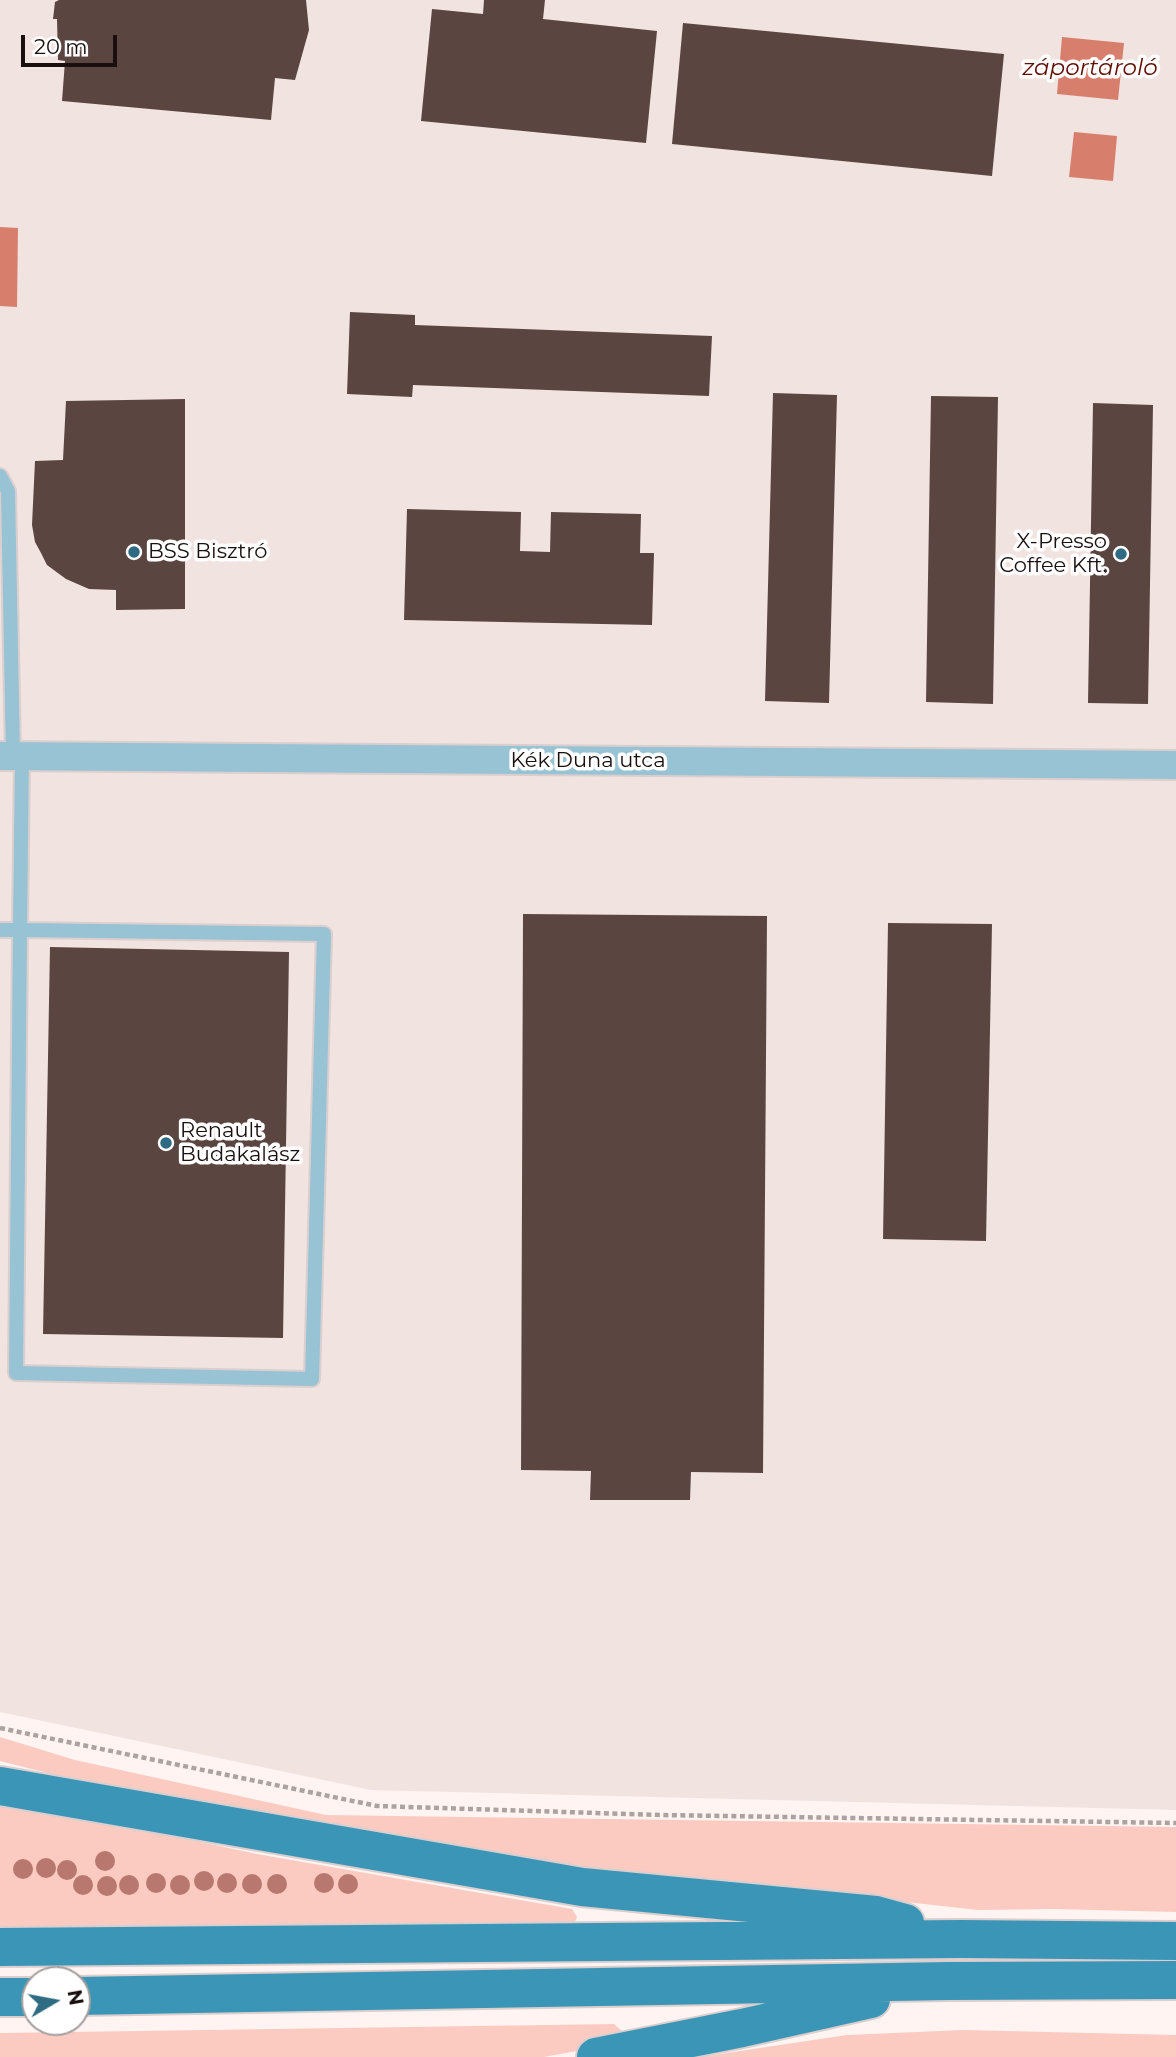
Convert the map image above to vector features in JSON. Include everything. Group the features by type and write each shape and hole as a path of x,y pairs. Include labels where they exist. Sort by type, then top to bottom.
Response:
{"main road":[{"path":"0,1786 582,1887 876,1915 961,1939"},
{"path":"0,1947 961,1939 1176,1941"},
{"path":"91,1996 949,1981 1176,1980"},
{"path":"596,2057 742,2028 949,1981"},
{"path":"0,1997 21,1997"}],"street":[{"name":"Kék Duna utca","path":"11,756 1176,765"}],"lane":[{"path":"0,476 8,491 11,756 20,930 16,1373"},
{"path":"0,711 12,725"},
{"path":"0,930 324,934 312,1379 0,1373"}],"path":[{"path":"0,1728 377,1806 659,1815 1176,1823"}],"shaded area":[{"path":"0,0 1176,0 1176,1810 371,1790 0,1712"},
{"path":"0,1737 75,1760 326,1815 1176,1827 1176,1912 978,1910 437,1850 111,1789 0,1761"},
{"path":"0,1799 257,1854 572,1909 577,1917 573,1927 0,1940"},
{"path":"614,2024 623,2032 615,2044 544,2057 0,2057 0,2033 21,2033 21,2036 91,2036 91,2032"},
{"path":"963,2030 1176,2035 1176,2057 700,2057 847,2035"}],"water":[{"name":"záportároló","path":"1062,37 1124,43 1118,100 1057,94"},
{"name":"záportároló","path":"1074,132 1117,136 1113,181 1069,177"},
{"path":"0,227 18,228 17,307 0,306"}],"building":[{"path":"306,0 309,30 295,80 275,78 271,120 62,101 65,61 58,60 57,19 53,19 55,2"},
{"path":"484,0 545,0 543,19 657,31 646,143 421,121 432,9 483,14"},
{"path":"683,23 1004,54 992,176 672,144"},
{"path":"350,312 415,315 415,325 712,336 709,396 413,385 412,397 347,394"},
{"path":"773,393 837,395 829,703 765,701"},
{"path":"931,396 998,397 993,704 926,702"},
{"path":"185,399 185,609 116,610 116,590 89,589 66,579 47,565 35,542 32,525 35,461 63,460 66,401"},
{"name":"X-Presso Coffee Kft.","path":"1093,403 1153,405 1148,704 1088,703"},
{"path":"407,509 521,512 520,551 550,552 551,512 641,514 640,553 654,553 652,625 404,620"},
{"path":"523,914 767,916 763,1473 691,1472 690,1500 590,1500 591,1471 521,1470"},
{"path":"888,923 992,924 986,1241 883,1239"},
{"name":"Renault Budakalász","path":"50,947 289,952 283,1338 43,1334"}],"place":[{"name":"BSS Bisztró","path":"134,552"},
{"name":"X-Presso Coffee Kft.","path":"1121,554"},
{"name":"Renault Budakalász","path":"166,1143"}]}
